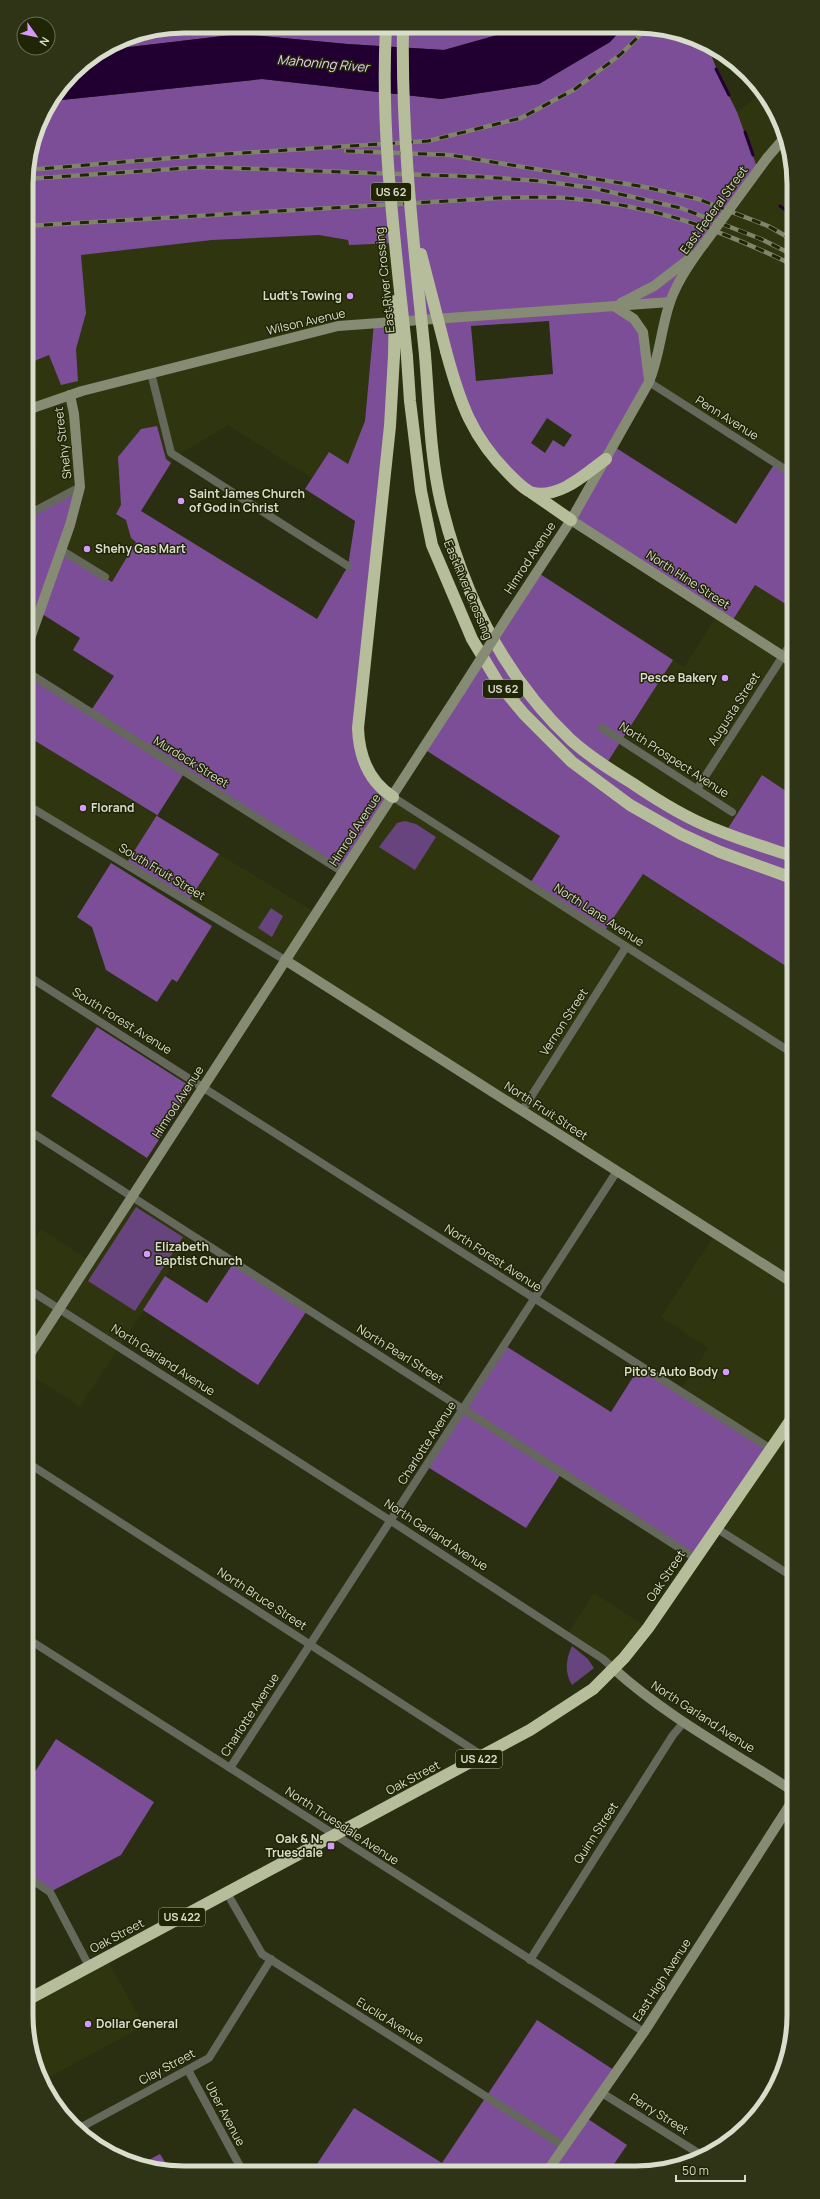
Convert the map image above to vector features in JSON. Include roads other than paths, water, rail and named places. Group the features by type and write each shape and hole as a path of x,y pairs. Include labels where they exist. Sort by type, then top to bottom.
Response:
{"highway":[{"name":"East River Crossing","path":"386,33 384,75 390,188 410,401 421,491 432,545 472,639 499,684 524,714 561,751 600,785 630,806 681,834 720,852 787,876"},
{"name":"East River Crossing","path":"403,33 402,71 412,217 433,447 441,502 454,552 470,597 499,652 535,701 581,749 663,804 711,828 787,854"},
{"path":"412,217 458,395 474,431 499,465 516,482 571,520"},
{"path":"393,797 374,781 365,766 359,744 358,728 390,426 394,356 396,246"},
{"path":"532,493 549,492 565,488 606,459"},
{"name":"Oak Street","path":"33,1997 484,1756 530,1730 592,1689 614,1669 648,1628 787,1426"}],"main road":[{"name":"East Federal Street","path":"670,302 696,254 767,158 781,142"},
{"path":"614,306 654,286 696,254"},
{"name":"Wilson Avenue","path":"33,408 70,395 151,373 338,326 670,302"},
{"name":"Himrod Avenue","path":"33,1349 285,960 393,797 571,520 649,382 656,363 670,302"},
{"path":"614,306 634,319 643,332 646,343 649,382"},
{"name":"Shehy Street","path":"33,630 62,550 80,487 74,414 70,395"},
{"name":"North Hine Street","path":"571,520 787,659"},
{"name":"North Fruit Street","path":"285,960 787,1279"},
{"name":"North Garland Avenue","path":"614,1669 641,1693 787,1787"},
{"name":"East High Avenue","path":"551,2166 644,2032 787,1809"}],"street":[{"path":"151,373 171,453 348,566"},
{"name":"Penn Avenue","path":"649,382 787,470"},
{"path":"33,512 80,487"},
{"path":"62,550 105,578"},
{"name":"Augusta Street","path":"696,789 787,649"},
{"name":"Murdock Street","path":"33,676 343,872"},
{"name":"North Prospect Avenue","path":"602,728 732,812"},
{"name":"North Lane Avenue","path":"393,797 787,1050"},
{"name":"South Fruit Street","path":"33,809 285,960"},
{"name":"Vernon Street","path":"522,1110 626,947"},
{"name":"South Forest Avenue","path":"33,979 203,1086"},
{"name":"North Forest Avenue","path":"203,1086 771,1449"},
{"name":"North Pearl Street","path":"33,1133 464,1408 695,1558"},
{"name":"Charlotte Avenue","path":"230,1768 617,1171"},
{"name":"North Garland Avenue","path":"33,1292 391,1521 603,1659 614,1669"},
{"name":"North Bruce Street","path":"33,1466 484,1756"},
{"path":"716,1528 787,1573"},
{"name":"North Truesdale Avenue","path":"33,1642 644,2032"},
{"name":"Quinn Street","path":"530,1960 660,1755 684,1722"},
{"path":"33,1881 50,1892 89,1966"},
{"name":"Euclid Avenue","path":"227,1893 259,1950 564,2146"},
{"name":"Clay Street","path":"82,2127 209,2058 271,1959"},
{"name":"Uber Avenue","path":"188,2070 240,2166"},
{"name":"Perry Street","path":"602,2093 698,2153"}],"water":[{"name":"Mahoning River","path":"618,33 610,42 539,84 441,99 262,79 58,100 70,84 84,70 100,58 118,48 240,34 347,44 444,50 501,34"}],"waterway":[{"path":"716,69 729,95"},
{"path":"745,132 753,155"},
{"path":"780,206 787,211"}],"railway":[{"path":"33,169 195,156 428,141 521,118 575,89 621,54 642,33"},
{"path":"346,151 450,155 645,187 698,199 768,226 787,237"},
{"path":"33,179 202,167 484,177 540,181 593,188 681,208 761,239 787,252"},
{"path":"33,226 499,198 558,197 597,201 655,212 709,229 787,262"}],"place":[{"name":"Ludt's Towing","path":"350,296"},
{"name":"Saint James Church of God in Christ","path":"181,501"},
{"name":"Shehy Gas Mart","path":"87,549"},
{"name":"Pesce Bakery","path":"725,678"},
{"name":"Florand","path":"83,808"},
{"name":"Elizabeth Baptist Church","path":"147,1254"},
{"name":"Pito's Auto Body","path":"726,1372"},
{"name":"Oak & N. Truesdale","path":"331,1846"},
{"name":"Dollar General","path":"88,2024"}]}
